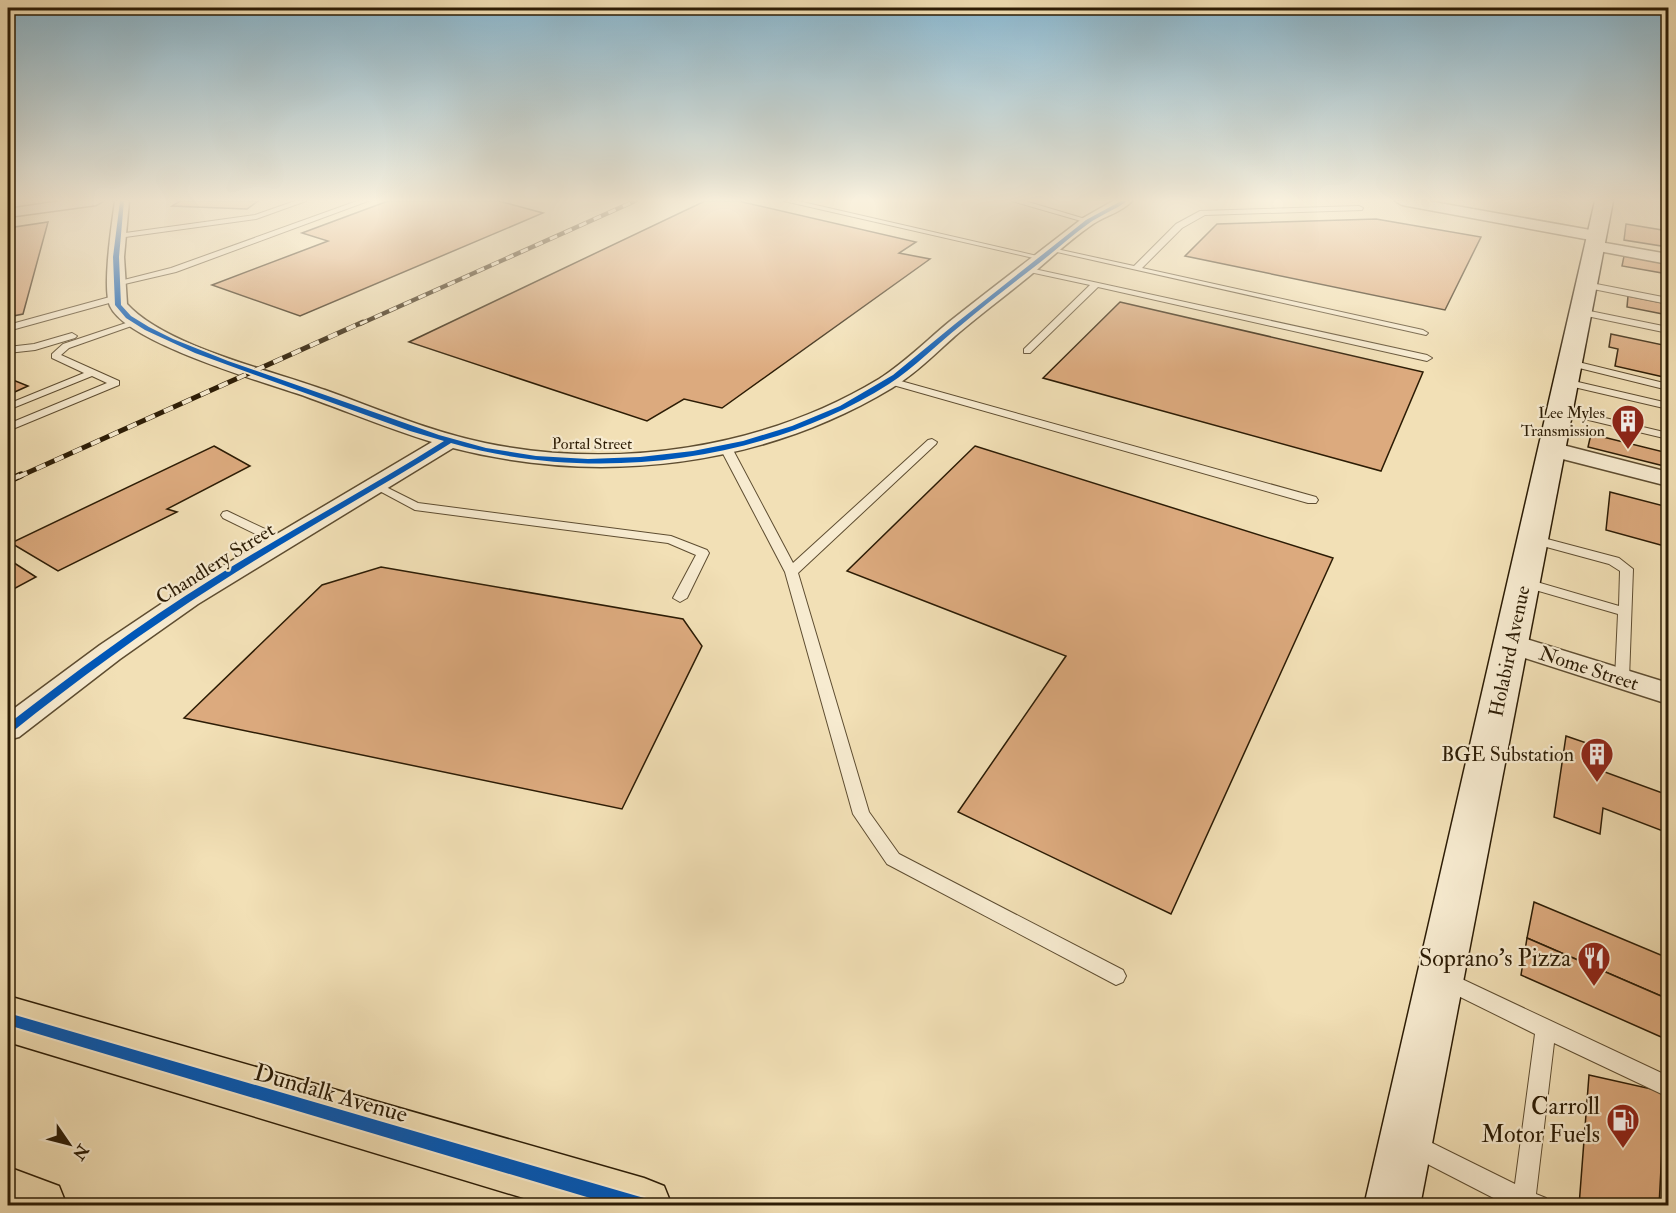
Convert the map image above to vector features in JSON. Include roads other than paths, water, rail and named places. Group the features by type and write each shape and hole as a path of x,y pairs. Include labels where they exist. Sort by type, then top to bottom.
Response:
{"main road":[{"name":"Holabird Avenue","path":"1392,1206 1592,258"},
{"name":"Dundalk Avenue","path":"8,1019 644,1206"},
{"path":"8,1195 39,1206"}],"street":[{"path":"118,258 117,290 121,310 131,321"},
{"name":"Portal Street","path":"131,321 239,366 451,440 517,455 576,459 657,457 726,448 759,440 824,417 890,381 1041,259"},
{"name":"Chandlery Street","path":"8,729 90,665 216,580 378,486 451,440"},
{"path":"1551,449 1668,479"},
{"name":"Nome Street","path":"1510,643 1668,694"}],"lane":[{"path":"8,328 207,258"},
{"path":"1035,258 1136,269 1423,333"},
{"path":"1136,269 1147,258"},
{"path":"1041,259 1096,284 1427,358"},
{"path":"1587,281 1668,292"},
{"path":"1587,281 1668,301"},
{"path":"1027,351 1096,284"},
{"path":"1580,312 1668,330"},
{"path":"8,350 55,342 131,321"},
{"path":"8,428 115,383 55,356 66,346 131,321"},
{"path":"8,407 92,373"},
{"path":"1567,373 1668,387"},
{"path":"1567,373 1668,406"},
{"path":"890,381 1312,500"},
{"path":"1559,410 1668,436"},
{"path":"791,572 932,442"},
{"path":"726,448 791,572 861,814 892,859 1116,976"},
{"path":"378,486 415,506 671,540 703,553 680,598"},
{"path":"226,515 282,542"},
{"path":"1532,539 1614,561 1627,569 1622,679"},
{"path":"1523,582 1625,612"},
{"path":"1440,978 1668,1087"},
{"path":"1405,1140 1531,1203 1546,1029"}],"railway":[{"path":"360,324 508,258"},
{"path":"18,477 363,322"},
{"path":"8,481 21,475"}],"place":[{"name":"Lee Myles Transmission","path":"1628,450"},
{"name":"BGE Substation","path":"1597,783"},
{"name":"Soprano's Pizza","path":"1594,987"},
{"name":"Carroll Motor Fuels","path":"1623,1149"}]}
